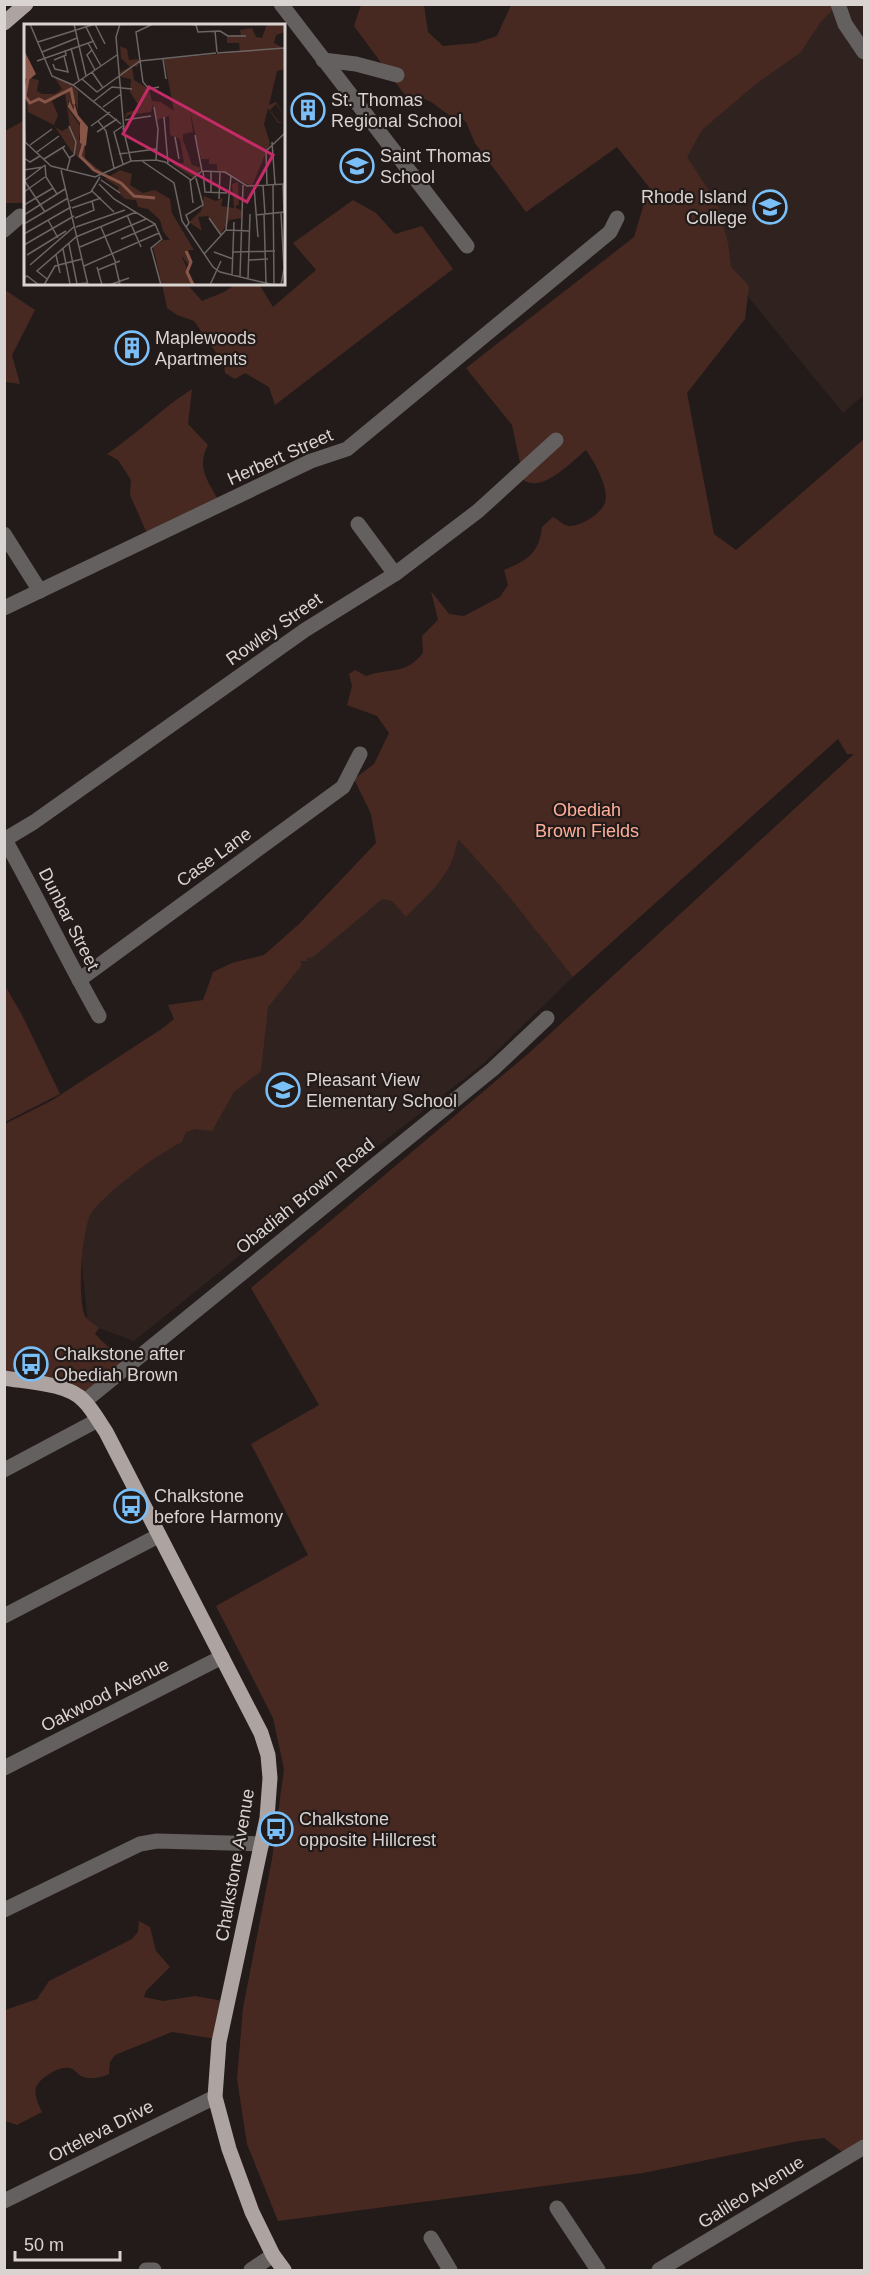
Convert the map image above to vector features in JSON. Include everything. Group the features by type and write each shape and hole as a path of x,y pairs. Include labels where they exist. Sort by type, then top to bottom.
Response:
{"main road":[{"path":"4,23 26,4"},
{"name":"Chalkstone Avenue","path":"4,1378 54,1386 76,1393 85,1401 98,1420 222,1656 261,1733 268,1755 270,1797 219,2042 215,2097 219,2118 240,2180 261,2232 284,2271"}],"street":[{"path":"280,4 467,246"},
{"path":"838,4 844,24 864,51"},
{"path":"323,60 356,64 397,75"},
{"path":"4,230 20,216"},
{"name":"Herbert Street","path":"4,608 310,461 347,449 610,232 617,218"},
{"name":"Rowley Street","path":"5,840 34,822 305,630 395,574 478,511 556,440"},
{"path":"358,524 395,574"},
{"path":"4,534 40,591"},
{"name":"Case Lane","path":"78,981 343,787 360,754"},
{"name":"Dunbar Street","path":"5,840 37,896 78,981 99,1016"},
{"name":"Obadiah Brown Road","path":"85,1401 493,1069 547,1018"},
{"path":"4,1470 98,1420"},
{"path":"4,1616 158,1536"},
{"name":"Oakwood Avenue","path":"4,1768 222,1656"},
{"path":"4,1911 140,1844 157,1841 262,1844"},
{"name":"Orteleva Drive","path":"4,2201 215,2097"},
{"name":"Galileo Avenue","path":"659,2271 864,2147"},
{"path":"557,2208 598,2271"},
{"path":"431,2238 450,2271"},
{"path":"251,2271 273,2255"},
{"path":"146,2271 154,2271"}],"shaded area":[{"name":"Rhode Island College","path":"528,4 864,5 864,395 843,413 521,18"},
{"name":"Pleasant View Elementary School","path":"434,812 502,888 573,977 483,1064 310,1199 134,1341 88,1324 79,1233 80,1116"}],"green space":[{"name":"Obediah Brown Fields","path":"361,5 424,5 428,32 443,46 476,43 497,36 511,5 834,5 835,7 820,23 801,52 756,84 702,130 687,157 717,203 728,243 731,267 749,286 745,319 687,393 714,534 736,550 864,439 864,2150 846,2155 824,2138 799,2141 643,2173 278,2221 247,2144 237,2079 243,2008 272,1859 284,1769 273,1718 216,1606 308,1555 251,1444 319,1405 251,1288 529,1053 854,754 847,754 838,739 573,977 502,888 459,840 445,874 406,917 392,901 382,899 313,957 307,958 307,961 300,961 302,965 268,1007 261,1071 234,1092 212,1131 195,1129 186,1132 182,1142 135,1172 94,1209 83,1244 81,1294 83,1307 86,1318 99,1328 95,1334 128,1366 81,1405 54,1392 5,1383 5,1124 51,1101 163,1028 174,1019 168,1005 203,1000 213,972 232,963 264,955 299,924 376,843 371,814 354,779 374,764 389,733 377,716 347,705 352,686 349,674 355,670 366,676 410,665 423,653 422,636 438,620 431,591 449,614 464,616 500,597 508,585 504,570 520,563 531,554 538,543 542,527 553,517 565,525 576,525 594,516 605,503 603,483 586,450 547,480 530,483 522,479 512,425 466,368 634,237 649,187 617,147 526,212 475,143 466,122 459,116 449,115 422,98 410,102 354,26"},
{"path":"24,121 24,203 5,203 5,131"},
{"path":"353,200 376,213 395,234 422,226 453,269 275,405 269,387 245,373 235,379 225,373 224,364 194,321 177,315 167,308 162,285 188,285 202,301 234,285 260,285 273,307 316,270 293,243"},
{"path":"5,290 35,310 12,355 20,384 6,382"},
{"path":"192,389 188,424 208,445 204,453 204,469 221,505 150,540 130,495 131,480 118,460 107,454"},
{"path":"4,984 22,1015 60,1094 5,1122"},
{"path":"139,1921 150,1927 156,1951 170,1967 146,1991 144,1997 163,2001 195,1996 223,2001 216,2039 172,2032 115,2055 110,2062 109,2074 99,2077 84,2077 70,2068 58,2069 37,2085 36,2094 42,2112 17,2125 5,2121 5,2010 37,1999 49,1981 132,1939 138,1932"}],"place":[{"name":"St. Thomas Regional School","path":"308,110"},
{"name":"Saint Thomas School","path":"357,166"},
{"name":"Rhode Island College","path":"770,207"},
{"name":"Maplewoods Apartments","path":"132,348"},
{"name":"Pleasant View Elementary School","path":"283,1090"},
{"name":"Chalkstone after Obediah Brown","path":"31,1364"},
{"name":"Chalkstone before Harmony","path":"131,1506"},
{"name":"Chalkstone opposite Hillcrest","path":"276,1829"}]}
